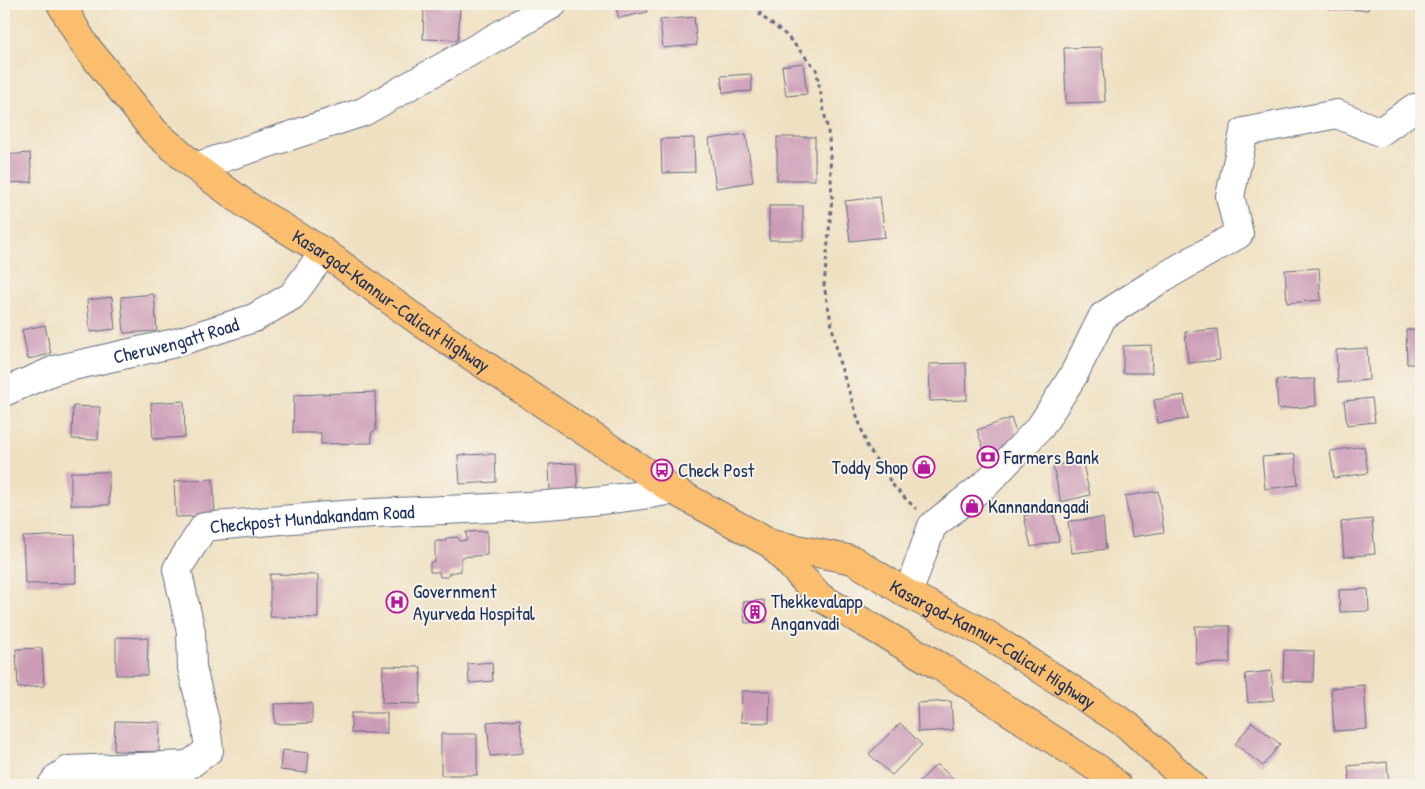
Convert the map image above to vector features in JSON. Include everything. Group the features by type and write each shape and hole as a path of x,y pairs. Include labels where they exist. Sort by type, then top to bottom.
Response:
{"highway":[{"name":"Kasargod-Kannur-Calicut Highway","path":"61,4 84,44 155,132 195,167 248,206 324,252 420,322 673,490 771,544 853,560 908,594 988,635 1127,725 1192,785"},
{"name":"Kasargod-Kannur-Calicut Highway","path":"771,544 820,597 941,667 1100,770 1117,785"}],"street":[{"path":"195,167 363,112 553,4"},
{"path":"908,594 932,526 987,483 1041,426 1073,376 1103,316 1164,277 1239,234 1230,196 1244,132 1337,114 1380,132 1414,108 1421,108"},
{"name":"Cheruvengatt Road","path":"4,392 55,370 176,343 254,318 292,296 324,252"},
{"name":"Checkpost Mundakandam Road","path":"52,785 57,778 69,770 189,764 209,750 206,726 192,668 191,632 177,569 204,527 373,513 561,504 630,498 673,490"}],"path":[{"path":"761,4 760,15 786,35 816,69 829,137 832,198 824,286 839,361 867,446 895,488 932,526"}],"building":[{"path":"615,4 645,4 647,12 619,18"},
{"path":"1329,4 1370,4 1368,10 1329,9"},
{"path":"424,7 460,8 458,40 423,39"},
{"path":"694,17 697,45 663,48 660,20"},
{"path":"1102,47 1105,102 1066,103 1064,48"},
{"path":"803,63 807,94 786,96 782,66"},
{"path":"751,74 752,91 723,93 721,76"},
{"path":"746,134 753,182 716,188 709,139"},
{"path":"777,137 815,137 815,180 777,180"},
{"path":"694,138 695,172 662,173 661,139"},
{"path":"30,153 32,182 5,183 4,155"},
{"path":"880,197 885,237 850,241 845,201"},
{"path":"769,206 803,206 803,240 769,240"},
{"path":"1319,268 1321,300 1287,303 1285,270"},
{"path":"154,294 157,331 124,333 121,297"},
{"path":"112,297 115,329 90,332 87,300"},
{"path":"45,325 51,354 28,359 22,330"},
{"path":"1217,329 1220,360 1188,363 1185,332"},
{"path":"1421,329 1421,364 1407,364 1406,330"},
{"path":"1151,345 1152,373 1123,373 1123,346"},
{"path":"1367,348 1369,380 1338,383 1336,350"},
{"path":"966,363 967,400 930,401 929,364"},
{"path":"1315,379 1316,406 1278,409 1276,380"},
{"path":"375,392 376,430 371,433 372,443 321,444 321,433 293,433 294,395"},
{"path":"1184,395 1188,419 1158,423 1154,400"},
{"path":"1372,398 1375,422 1347,425 1344,401"},
{"path":"184,401 185,437 153,439 151,403"},
{"path":"73,406 100,407 98,440 72,439"},
{"path":"1011,418 1020,444 986,456 977,430"},
{"path":"1364,446 1368,473 1334,478 1330,451"},
{"path":"495,454 496,482 460,484 458,455"},
{"path":"1295,454 1298,485 1265,489 1262,457"},
{"path":"1082,460 1090,495 1061,502 1053,466"},
{"path":"576,463 578,490 550,492 549,464"},
{"path":"71,472 109,472 109,505 71,505"},
{"path":"213,479 215,516 176,517 174,481"},
{"path":"1158,491 1164,532 1132,537 1125,496"},
{"path":"1053,509 1059,541 1031,547 1024,516"},
{"path":"1103,518 1106,549 1072,553 1068,521"},
{"path":"1372,519 1375,554 1344,557 1341,522"},
{"path":"487,531 487,555 461,557 461,571 449,573 448,577 440,577 439,572 430,572 430,563 435,561 435,541 446,541 446,538 458,537 460,541 467,540 466,532"},
{"path":"75,535 76,583 25,584 23,537"},
{"path":"270,574 318,575 318,618 270,617"},
{"path":"1368,589 1369,611 1340,612 1339,590"},
{"name":"Thekkevalapp Anganvadi","path":"764,600 766,622 745,623 743,602"},
{"path":"1195,626 1230,626 1230,663 1196,664"},
{"path":"116,637 148,638 147,675 116,675"},
{"path":"42,648 44,686 18,688 16,649"},
{"path":"1284,650 1314,651 1313,682 1283,681"},
{"path":"492,662 493,681 469,683 468,664"},
{"path":"383,666 421,667 420,704 382,703"},
{"path":"1271,671 1274,700 1248,703 1245,674"},
{"path":"1364,685 1367,729 1334,731 1331,688"},
{"path":"742,691 770,691 769,723 741,722"},
{"path":"951,701 953,730 918,732 917,703"},
{"path":"312,703 312,723 275,724 274,704"},
{"path":"351,713 387,713 387,733 351,733"},
{"path":"520,719 523,753 490,756 487,722"},
{"path":"115,721 160,722 159,752 114,751"},
{"path":"1252,722 1280,744 1263,766 1235,744"},
{"path":"900,723 922,745 892,775 869,754"},
{"path":"441,734 477,734 477,775 441,775"},
{"path":"282,750 309,753 307,773 280,770"},
{"path":"1387,762 1389,785 1350,785 1348,766"},
{"path":"937,764 960,785 916,785"}],"place":[{"name":"Farmers Bank","path":"988,457"},
{"name":"Toddy Shop","path":"924,467"},
{"name":"Check Post","path":"662,470"},
{"name":"Kannandangadi","path":"972,506"},
{"name":"Government Ayurveda Hospital","path":"397,602"},
{"name":"Thekkevalapp Anganvadi","path":"755,612"}]}
